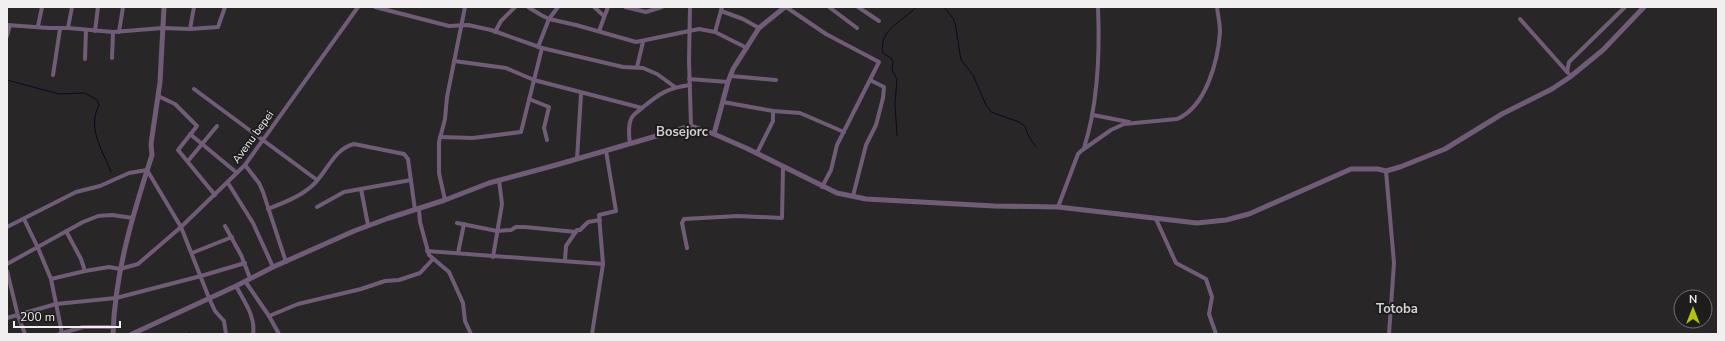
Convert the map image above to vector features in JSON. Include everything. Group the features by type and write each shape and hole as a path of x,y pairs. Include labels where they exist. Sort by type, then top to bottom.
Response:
{"street":[{"path":"38,26 42,7"},
{"path":"68,28 72,7"},
{"path":"95,30 98,7"},
{"path":"119,32 123,7"},
{"path":"113,334 120,269 133,218 152,155 151,144 158,96 164,7"},
{"path":"190,30 194,7"},
{"path":"7,36 9,25 113,32 163,28 190,30 218,27 225,7"},
{"name":"Avenu bepei","path":"51,279 85,271 109,267 120,269 138,264 181,227 245,166 282,111 358,7"},
{"path":"375,7 449,26 468,25 495,32 540,48 623,67 637,67 657,74 675,87"},
{"path":"445,200 438,173 440,137 445,119 447,97 465,7"},
{"path":"495,32 501,21 515,7"},
{"path":"528,7 541,16 550,19 636,42 643,42 699,29 715,32 747,48"},
{"path":"440,137 473,138 521,132 534,80 540,48 550,19 558,7"},
{"path":"594,7 604,16"},
{"path":"599,31 608,7"},
{"path":"626,7 646,12 662,7"},
{"path":"690,7 691,30 689,79 691,126"},
{"path":"714,134 731,76 759,28 785,7 826,34 879,62 837,145 831,170 822,187"},
{"path":"829,7 857,28"},
{"path":"858,7 879,21"},
{"path":"1084,149 1093,115 1100,50 1098,7"},
{"path":"1093,115 1131,122 1177,119 1184,116 1198,104 1211,76 1219,45 1220,29 1217,7"},
{"path":"1568,74 1569,62 1625,7"},
{"path":"132,334 145,332 209,298 273,267 368,226 417,210 498,180 691,126 714,134 757,154 822,187 837,193 866,199 994,206 1058,207 1197,223 1226,220 1248,214 1351,169 1378,169 1386,171 1400,168 1414,160 1445,149 1502,114 1552,89 1568,74 1603,50 1644,7"},
{"path":"715,32 722,9 759,28"},
{"path":"1520,19 1568,74"},
{"path":"53,75 60,28"},
{"path":"85,59 86,30"},
{"path":"112,58 113,32"},
{"path":"637,67 643,42"},
{"path":"454,61 506,68 534,80 581,94 642,108"},
{"path":"731,76 776,80"},
{"path":"689,79 728,82"},
{"path":"853,196 866,144 876,125 883,98 884,87 870,80"},
{"path":"630,144 630,119 654,97 675,87 690,85"},
{"path":"194,89 317,180"},
{"path":"577,159 581,94"},
{"path":"158,96 175,104 197,126 178,150 215,194"},
{"path":"529,100 550,106 544,128 547,140"},
{"path":"723,102 773,111 800,113 844,132"},
{"path":"757,154 773,121 773,111"},
{"path":"1058,207 1078,154 1111,130 1131,122"},
{"path":"188,161 217,126"},
{"path":"190,134 237,173"},
{"path":"268,209 291,200 314,185 338,152 348,145 354,144 404,154 408,159 417,210 428,251 433,259 449,272 463,303 465,321 471,334"},
{"path":"592,334 603,264 599,215 616,211 606,151"},
{"path":"245,166 259,183 286,262"},
{"path":"687,248 682,223 684,219 738,216 782,218 783,168"},
{"path":"7,227 76,192 100,186 128,173 147,170"},
{"path":"147,170 181,227 209,298 215,311 224,321 226,334"},
{"path":"1386,171 1394,263 1389,334"},
{"path":"317,207 344,192 411,180"},
{"path":"493,257 502,204 498,180"},
{"path":"228,183 253,223 273,267"},
{"path":"361,189 368,226"},
{"path":"7,264 82,222 98,216 112,215 133,218"},
{"path":"24,219 51,279 60,333 83,327 114,327"},
{"path":"1156,219 1176,263 1206,279 1212,297 1210,314 1216,334"},
{"path":"565,261 566,246 576,232 588,222 600,220"},
{"path":"458,223 497,231 511,230 516,227 525,227 576,232"},
{"path":"458,253 464,224"},
{"path":"225,226 245,263 250,278"},
{"path":"66,231 81,259 85,271"},
{"path":"192,253 232,237"},
{"path":"428,251 603,264"},
{"path":"269,316 298,304 361,289 385,281 399,280 420,273 433,259"},
{"path":"7,318 56,304 116,298 245,263"},
{"path":"7,271 18,316 25,334"},
{"path":"245,281 269,316 279,334"},
{"path":"236,286 253,318 253,334"}],"waterway":[{"path":"897,136 895,104 897,79 892,70 893,62 891,58 883,53 882,45 888,32 916,7"},
{"path":"944,7 955,23 961,60 973,75 986,105 991,112 1019,122 1025,126 1028,135 1036,147"},
{"path":"7,80 59,94 85,93 97,100 99,105 96,114 95,130 100,147 111,172"},
{"path":"1041,334 1051,334"}],"district":[{"name":"Bosejorc","path":"682,132"},
{"name":"Totoba","path":"1397,309"}]}
